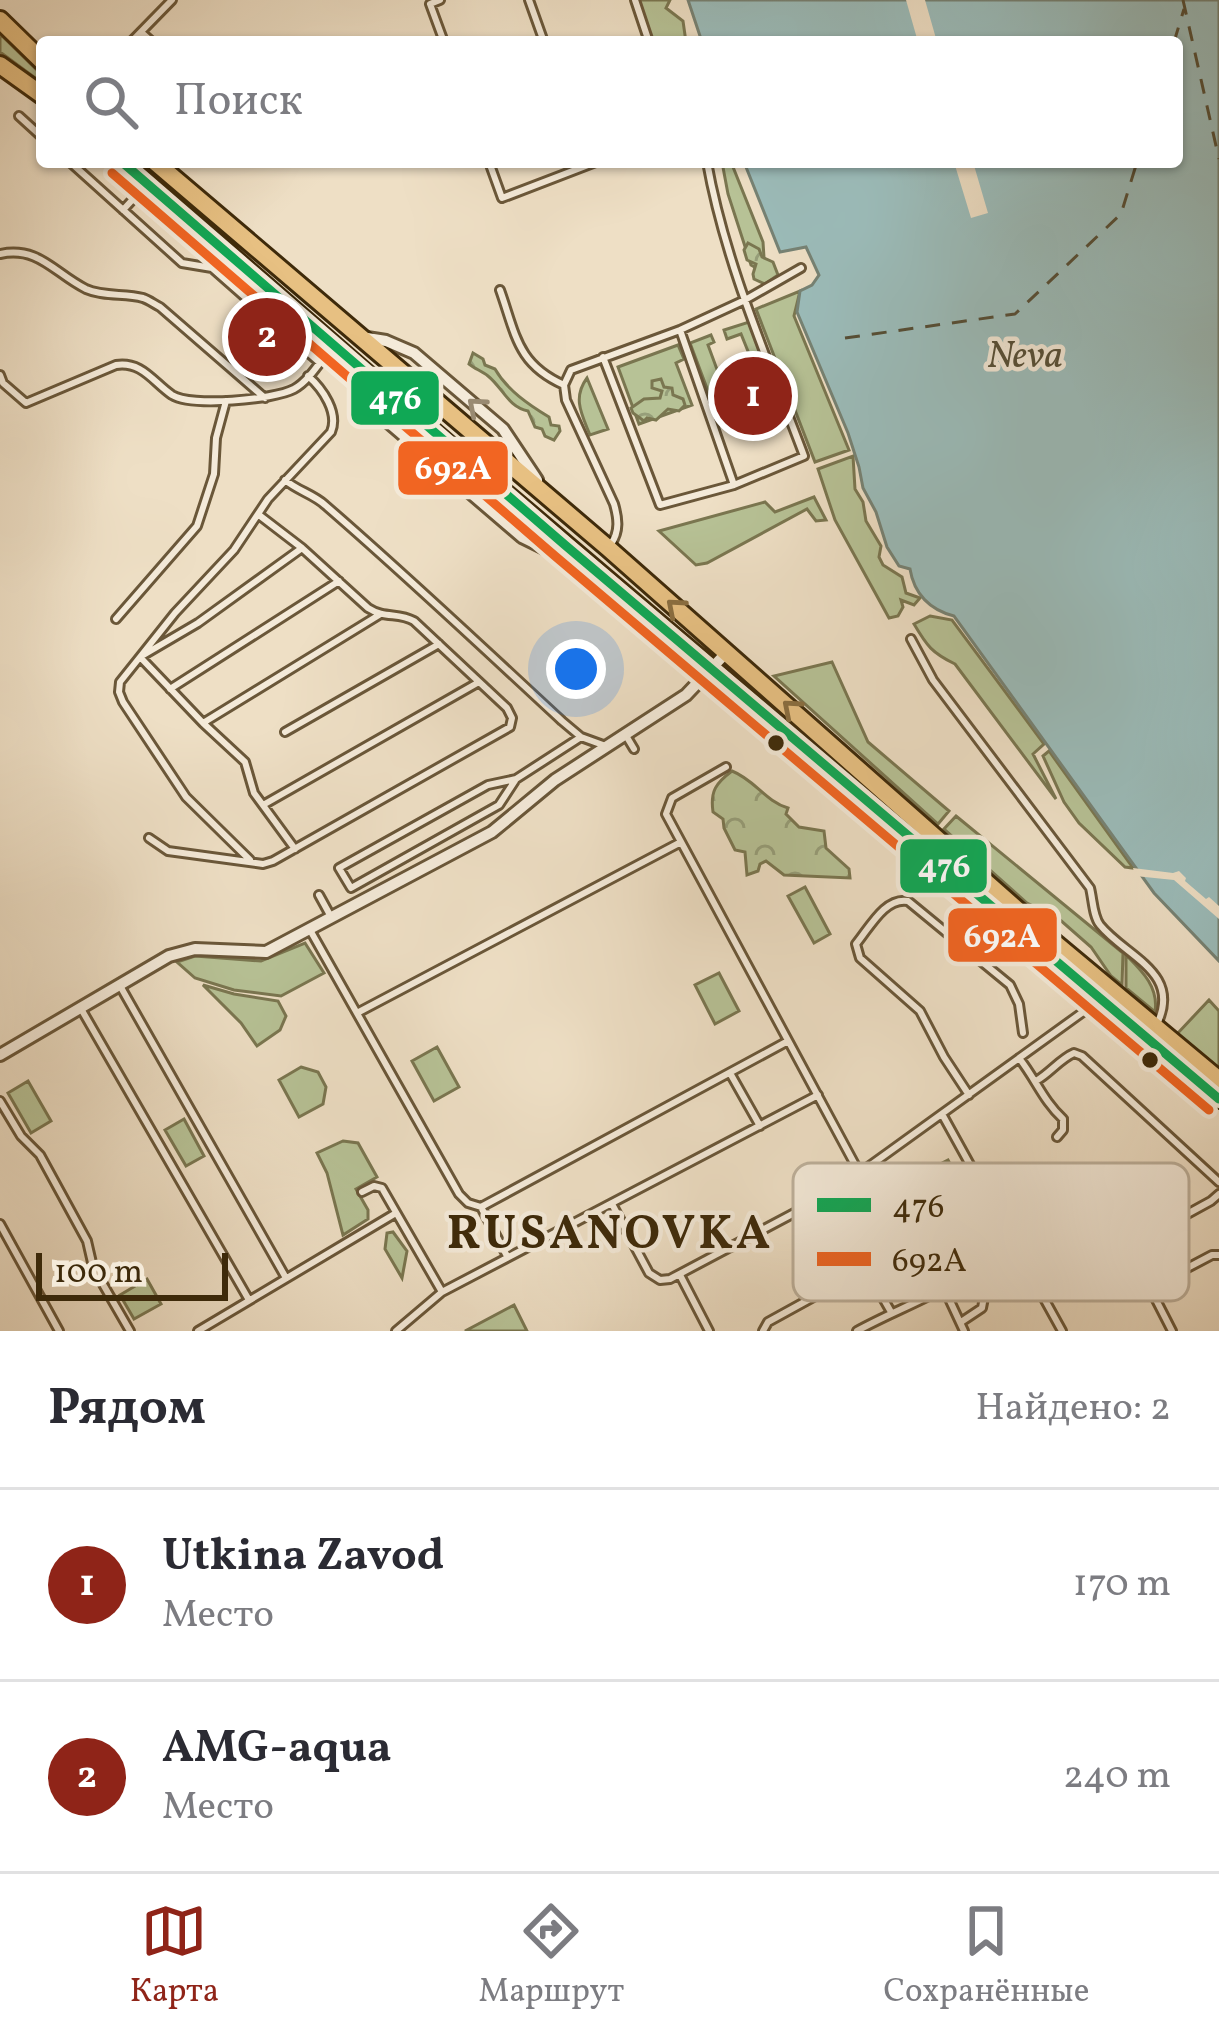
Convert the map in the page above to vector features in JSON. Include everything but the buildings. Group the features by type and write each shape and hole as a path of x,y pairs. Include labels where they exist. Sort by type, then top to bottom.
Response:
{"main road":[{"path":"0,20 36,55"},
{"path":"0,65 36,91"},
{"path":"129,168 599,574 1219,1099"},
{"path":"162,168 608,548 1057,945 1219,1080"}],"street":[{"path":"362,337 415,353 503,429 548,498"},
{"path":"333,346 381,416 522,537 599,574"},
{"path":"0,1055 183,950 266,952 492,832 555,780 686,695 727,652"}],"lane":[{"path":"138,36 172,0"},
{"path":"440,0 430,4 442,36"},
{"path":"530,0 542,36"},
{"path":"635,0 647,36"},
{"path":"142,33 145,36"},
{"path":"19,116 36,131"},
{"path":"77,168 182,263 212,268 320,362"},
{"path":"491,168 502,199 578,168"},
{"path":"603,357 660,505 734,485 804,456 745,300 708,168"},
{"path":"123,210 148,183"},
{"path":"0,254 17,251 35,256 88,290 141,297 160,307 266,398"},
{"path":"608,548 618,520 566,400 564,386 571,370 680,330 801,268"},
{"path":"500,290 529,363 564,386"},
{"path":"680,330 734,485"},
{"path":"0,375 26,403 128,363 177,399 266,398 294,389 333,346"},
{"path":"252,862 186,796 123,702 120,682 234,550 285,480 331,433 334,414 308,376"},
{"path":"116,619 197,526 214,474 216,438 226,401"},
{"path":"453,449 470,430"},
{"path":"460,483 473,466"},
{"path":"285,480 316,498 392,563 581,737 606,747"},
{"path":"260,515 380,615"},
{"path":"140,657 198,623 302,548"},
{"path":"170,689 339,581"},
{"path":"149,838 168,851 263,864 273,861 511,728 512,718 414,621 380,615 202,723"},
{"path":"911,639 933,680 1090,888 1096,922 1154,972 1164,1000 1155,1027"},
{"path":"285,732 439,644"},
{"path":"140,657 245,762 254,793 295,849"},
{"path":"262,805 479,682"},
{"path":"625,734 634,748"},
{"path":"517,779 499,805 351,888 339,868 488,785 517,779 581,737"},
{"path":"726,767 671,798 666,814 854,1163"},
{"path":"357,1013 682,842"},
{"path":"319,895 332,918"},
{"path":"969,1095 920,1010 856,952 856,944 890,903 899,898 908,901 1010,986 1019,1004 1023,1034"},
{"path":"310,930 459,1194 482,1207 788,1042"},
{"path":"119,984 286,1277"},
{"path":"874,1163 1098,997"},
{"path":"80,1007 249,1300"},
{"path":"1036,1081 1065,1057 1082,1056 1219,1182"},
{"path":"1019,1058 1048,1106 1063,1119 1064,1130 1057,1137"},
{"path":"730,1073 760,1126"},
{"path":"396,1331 442,1292 818,1095"},
{"path":"0,1101 21,1136 40,1155 87,1241 93,1267 130,1331"},
{"path":"941,1114 968,1163"},
{"path":"362,1192 378,1185 442,1292"},
{"path":"1189,1213 1219,1193"},
{"path":"612,1204 649,1274 660,1280 793,1214"},
{"path":"482,1207 507,1256"},
{"path":"198,1331 396,1214"},
{"path":"0,1224 59,1331"},
{"path":"1189,1267 1219,1255"},
{"path":"680,1274 709,1331"},
{"path":"763,1331 769,1322 807,1301"},
{"path":"885,1301 891,1312"},
{"path":"857,1331 921,1301"},
{"path":"963,1327 982,1308 983,1301"},
{"path":"1045,1301 1062,1331"},
{"path":"1157,1301 1172,1331"}],"green space":[{"path":"635,0 670,0 666,8 683,21 685,36 647,36"},
{"path":"0,34 36,69 36,79 0,52"},
{"path":"723,168 733,168 763,242 765,273 751,265"},
{"path":"748,243 773,262 778,275 765,284 754,279 756,264 747,260 744,250"},
{"path":"800,291 794,316 849,450 815,462 756,309"},
{"path":"749,322 774,384 764,369 756,371 741,334 727,339 724,330"},
{"path":"711,335 714,342 708,345 732,410 717,415 690,343"},
{"path":"678,345 684,359 676,363 692,405 639,424 618,367"},
{"path":"473,353 549,417 551,425 559,426 554,440 535,427 528,411 515,406 488,376 469,364"},
{"path":"587,378 608,429 590,435 579,400"},
{"path":"661,379 685,405 644,421 631,408 644,399 660,398 662,391 652,388 652,381"},
{"path":"853,456 855,489 881,546 879,557 902,577 906,593 920,598 914,605 901,600 898,616 889,618 835,520 818,469"},
{"path":"814,497 826,520 816,521 807,509 707,563 696,565 659,531 765,502 775,512"},
{"path":"930,616 952,620 1044,744 1033,754 1056,799 955,664 923,638 914,624"},
{"path":"832,662 868,742 949,811 938,824 774,676"},
{"path":"1049,751 1133,868 1125,867 1079,823 1043,756"},
{"path":"732,771 788,808 786,814 799,827 824,831 826,848 849,869 850,878 784,875 766,861 747,875 745,852 735,850 723,819 713,812 715,788"},
{"path":"956,816 1123,953 1122,985 1091,947 1058,918 1027,903 944,829"},
{"path":"805,887 830,934 814,943 788,896"},
{"path":"305,943 324,973 281,996 234,990 195,978 177,962 195,956 261,961"},
{"path":"1126,955 1152,987 1155,1012 1126,988"},
{"path":"719,973 739,1011 715,1024 695,985"},
{"path":"203,985 278,1001 286,1016 280,1030 257,1046"},
{"path":"1209,1000 1219,1011 1219,1071 1176,1035"},
{"path":"437,1047 459,1087 434,1101 412,1061"},
{"path":"301,1067 318,1072 326,1087 323,1104 299,1117 279,1080"},
{"path":"28,1081 51,1121 31,1133 8,1093"},
{"path":"184,1119 204,1156 186,1166 165,1130"},
{"path":"343,1141 358,1143 377,1177 356,1189 368,1219 343,1235 317,1153"},
{"path":"393,1232 407,1251 402,1278 385,1249 387,1233"},
{"path":"147,1279 161,1304 134,1319 120,1295"},
{"path":"514,1305 527,1331 465,1331"}],"water":[{"name":"Neva","path":"688,0 1219,0 1219,961 1154,893 954,616 924,600 910,569 899,566 887,547 863,488 848,433 797,312 800,291 819,275 806,247 780,252 746,168 1183,168 1183,36 700,36"}],"pier":[{"path":"906,0 925,0 935,36 916,36"},
{"path":"956,168 975,168 988,213 971,218"},
{"path":"1133,868 1179,871 1219,906 1219,919 1174,880 1135,876"}],"ferry route":[{"path":"1183,0 1219,159"},
{"path":"1176,36 1184,9"},
{"path":"845,338 1015,314 1121,214 1135,168"}],"transit line":[{"name":"476","path":"129,168 1219,1099"},
{"name":"692А","path":"112,173 1209,1110"}],"place":[{"name":"AMG-aqua","path":"267,337"},
{"name":"Utkina Zavod","path":"753,396"}],"district":[{"name":"RUSANOVKA","path":"610,1235"}]}
